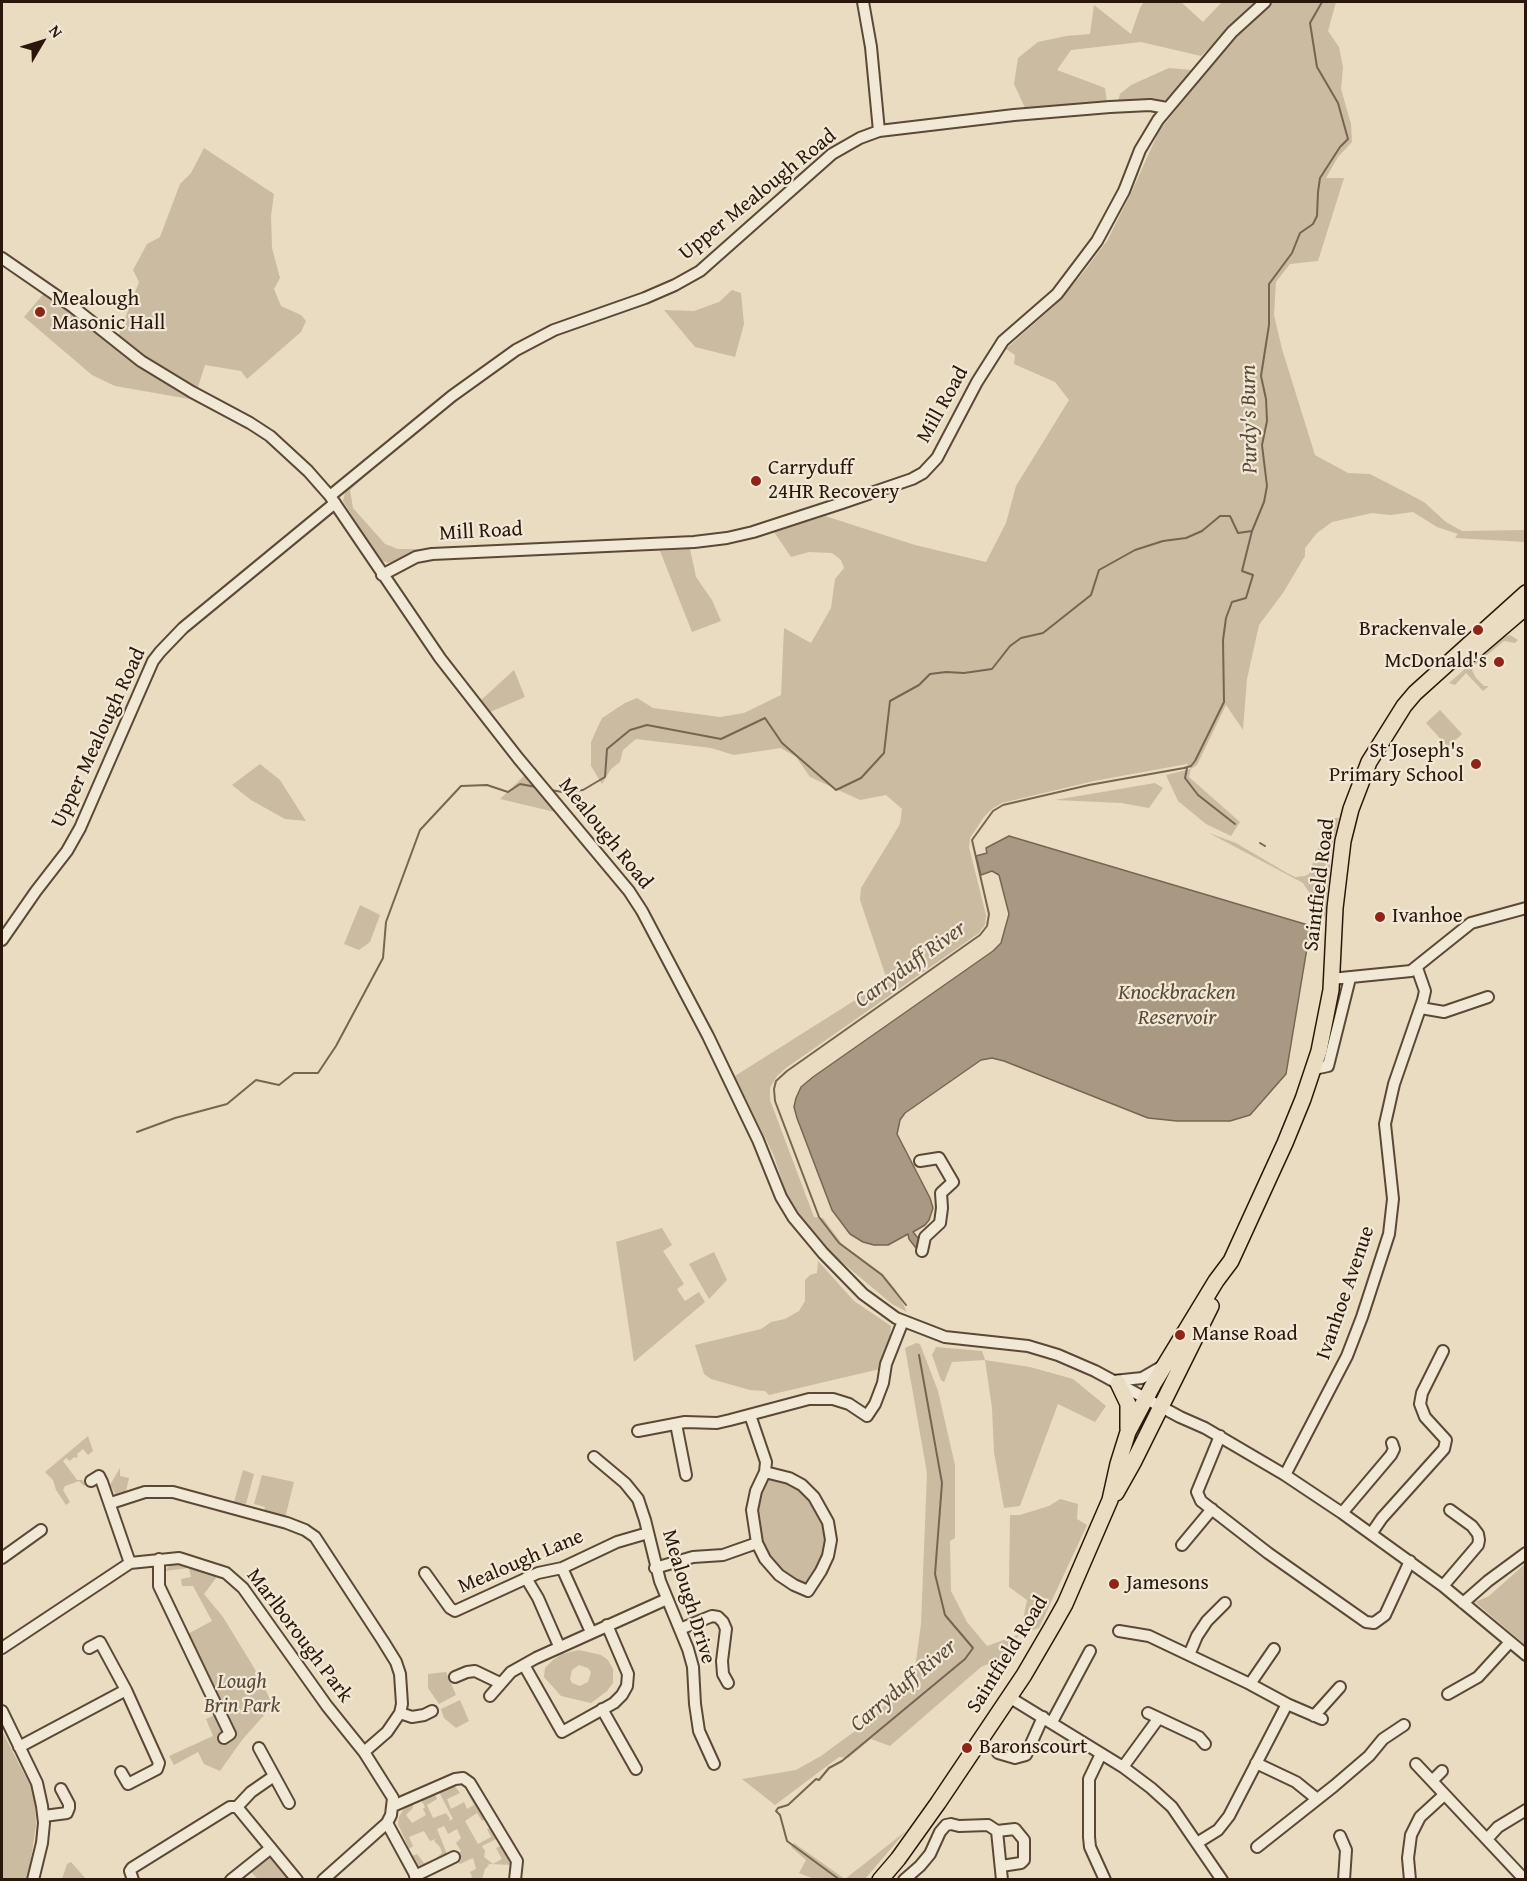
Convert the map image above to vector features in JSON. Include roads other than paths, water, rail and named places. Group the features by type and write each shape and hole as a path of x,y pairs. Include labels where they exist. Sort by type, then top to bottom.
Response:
{"highway":[{"name":"Saintfield Road","path":"880,1880 921,1827 1009,1697 1065,1604 1110,1500 1128,1432 1154,1402 1195,1338 1222,1285 1226,1269 1286,1143 1314,1069 1329,1007 1339,868 1348,817 1359,783 1369,762 1404,706 1415,693 1526,593"},
{"path":"1510,607 1526,599"},
{"name":"Saintfield Road","path":"1399,717 1408,712 1526,607"},
{"name":"Saintfield Road","path":"1110,1500 1124,1480 1154,1402 1165,1364 1216,1281 1226,1269"},
{"path":"1116,1382 1128,1404 1128,1432"},
{"path":"1118,1464 1130,1448 1154,1402"}],"street":[{"path":"863,2 871,47 879,131"},
{"name":"Mill Road","path":"382,575 408,561 432,554 694,542 727,538 753,532 912,479 923,473 937,459 977,382 1003,341 1057,294 1097,241 1124,191 1149,132 1232,32 1265,2"},
{"name":"Upper Mealough Road","path":"2,940 67,851 80,828 153,661 160,652 183,628 452,396 516,350 554,330 645,298 700,271 832,154 860,138 879,131 1014,115 1110,106 1150,105 1167,108"},
{"name":"Mealough Road","path":"2,258 73,307 141,361 270,436 308,471 333,499 440,658 604,860 642,911 713,1046 758,1140 781,1197 794,1217 850,1282 873,1303 903,1321 945,1337 1028,1346 1048,1352 1077,1362 1154,1402"},
{"path":"1331,980 1405,972 1417,968 1471,923 1526,909"},
{"name":"Ivanhoe Avenue","path":"1285,1475 1347,1356 1385,1245 1392,1216 1393,1199 1385,1124 1395,1084 1425,991 1417,968"},
{"name":"Saintfield Road","path":"1314,1069 1328,1066 1350,978"},
{"path":"1421,1008 1444,1012 1488,997"},
{"path":"920,1161 939,1158 953,1182 941,1193 940,1223 925,1237 922,1251"},
{"path":"638,1431 676,1424 717,1422 809,1399 833,1399 849,1404 867,1416 875,1404 883,1383 886,1364 903,1321"},
{"path":"1371,1533 1444,1449 1446,1440 1425,1417 1419,1404 1422,1393 1443,1352"},
{"path":"1116,1382 1142,1378 1165,1364"},
{"path":"1154,1402 1220,1436 1342,1513 1443,1586 1526,1655"},
{"path":"750,1415 764,1453 765,1472 756,1491 752,1510 757,1543 765,1559 778,1575 808,1591 821,1572 828,1556 831,1540 828,1522 818,1502 802,1485 789,1478 765,1472"},
{"path":"676,1424 686,1475"},
{"path":"1220,1436 1197,1491 1201,1501 1268,1553 1366,1622 1374,1623 1385,1615 1410,1561"},
{"path":"1342,1513 1391,1455 1394,1449 1392,1443"},
{"name":"Mealough Drive","path":"594,1457 625,1483 638,1499 656,1568 693,1667 699,1731 714,1764"},
{"path":"2,1648 130,1563 111,1503 99,1476 92,1481"},
{"path":"111,1503 117,1503 145,1492 173,1492 287,1523 315,1537 396,1662 400,1674 402,1704 400,1713 391,1728 364,1752"},
{"path":"1182,1545 1212,1509"},
{"path":"1443,1586 1478,1545 1479,1540 1472,1526 1450,1510"},
{"path":"2,1558 41,1530"},
{"name":"Mealough Lane","path":"425,1573 450,1608 455,1611 538,1573 562,1568 617,1542 648,1533"},
{"path":"656,1568 693,1557 723,1555 757,1543"},
{"path":"1463,1603 1526,1553"},
{"name":"Marlborough Park","path":"130,1563 179,1558 225,1573 243,1588 327,1706 364,1752 390,1790 393,1806"},
{"path":"159,1559 159,1586 230,1734 224,1738"},
{"path":"562,1568 591,1632"},
{"path":"526,1578 538,1598 559,1646"},
{"path":"490,1696 511,1672 559,1646 667,1599"},
{"path":"1189,1655 1197,1636 1225,1603"},
{"path":"680,1629 712,1616 718,1617 723,1622 726,1629 722,1661 723,1674 728,1683"},
{"path":"524,1665 562,1732 622,1695 627,1686 628,1674 607,1625"},
{"path":"1119,1631 1149,1636 1318,1718 1340,1687"},
{"path":"89,1648 100,1642 126,1690 159,1763 157,1769 129,1784 121,1772"},
{"path":"1448,1694 1478,1677 1510,1642"},
{"path":"1250,1684 1274,1649"},
{"path":"998,1753 1015,1758 1026,1755 1047,1720 1084,1668 1090,1651"},
{"path":"455,1677 475,1671 500,1683"},
{"path":"19,1747 126,1690"},
{"path":"1009,1697 1124,1767 1151,1788 1172,1807 1222,1880"},
{"path":"1197,1843 1218,1830 1229,1816 1287,1704"},
{"path":"602,1709 636,1768"},
{"path":"2,1711 37,1784 44,1816 42,1843 33,1880"},
{"path":"400,1713 412,1717 432,1711"},
{"path":"1124,1767 1153,1716 1199,1737 1205,1744"},
{"path":"1257,1846 1334,1786 1369,1756 1383,1739 1404,1725"},
{"path":"259,1748 289,1803"},
{"path":"1101,1754 1089,1779 1089,1837 1090,1847 1105,1880"},
{"path":"1256,1763 1296,1782 1317,1799"},
{"path":"1416,1764 1526,1880"},
{"path":"1432,1781 1442,1771"},
{"path":"134,1880 130,1871 132,1868 231,1807 237,1807 251,1792 274,1776"},
{"path":"323,1880 387,1823 393,1806 455,1779 463,1778 470,1783 517,1861 515,1880"},
{"path":"44,1816 67,1813 69,1804 61,1789"},
{"path":"1410,1880 1408,1858 1411,1835 1420,1817 1444,1795"},
{"path":"237,1807 297,1880"},
{"path":"1487,1839 1498,1827 1526,1810"},
{"path":"387,1823 416,1878 454,1857"},
{"path":"904,1880 930,1854 940,1832 946,1825 988,1825 997,1831 1015,1829 1024,1840 1024,1860 1021,1863 1001,1866"},
{"path":"997,1831 1002,1880"},
{"path":"1340,1836 1346,1850 1344,1880"},
{"path":"231,1880 271,1848"}],"water":[{"name":"Knockbracken Reservoir","path":"1009,836 1308,925 1310,930 1286,1074 1250,1115 1230,1121 1177,1121 1148,1118 1004,1061 992,1058 981,1060 905,1113 900,1120 897,1134 933,1208 925,1225 913,1232 922,1243 916,1248 908,1234 888,1245 863,1242 850,1234 832,1210 797,1118 794,1107 796,1098 801,1087 813,1077 993,951 1001,943 1009,914 999,875 992,871 981,875 976,856 987,853 986,848"}],"waterway":[{"name":"Carryduff River","path":"906,1305 882,1275 839,1243 819,1217 775,1101 776,1081 980,935 987,926 989,914 972,840 993,811 1003,805 1089,785 1184,768 1191,766 1195,761 1224,702 1223,640 1226,618 1232,602 1246,598 1253,575 1242,571 1267,486 1262,445 1267,421 1266,399 1261,376 1269,325 1269,284 1292,253 1300,233 1313,224 1317,216 1320,178 1340,147 1348,139 1338,103 1317,67 1310,23 1322,2"},
{"path":"551,790 562,792 583,790 605,777 607,749 630,730 647,725 721,739 765,718 782,743 836,790 861,778 884,753 890,701 919,685 930,674 992,669 1010,646 1021,638 1043,633 1091,595 1099,570 1135,550 1163,541 1186,538 1202,531 1220,516 1230,516 1238,533 1252,531"},
{"path":"1187,768 1185,778 1198,795 1235,824"},
{"path":"137,1132 175,1118 227,1104 256,1080 279,1085 294,1073 318,1073 336,1046 383,958 386,922 420,830 461,786 487,785 508,792 520,784 536,787"},
{"path":"1260,843 1265,846"},
{"name":"Carryduff River","path":"840,1880 787,1841 780,1815 776,1811 788,1805 816,1779 819,1780 829,1768 842,1761 965,1659 973,1648 945,1615 935,1574 942,1483 919,1355"}],"place":[{"name":"Mealough Masonic Hall","path":"40,312"},
{"name":"Carryduff 24HR Recovery","path":"756,481"},
{"name":"Brackenvale","path":"1478,630"},
{"name":"McDonald's","path":"1499,662"},
{"name":"St Joseph's Primary School","path":"1476,764"},
{"name":"Ivanhoe","path":"1380,917"},
{"name":"Manse Road","path":"1180,1335"},
{"name":"Jamesons","path":"1114,1584"},
{"name":"Baronscourt","path":"967,1748"}],"water label":[{"name":"Purdy's Burn","path":"1250,419"}],"park label":[{"name":"Lough Brin Park","path":"242,1695"}]}
